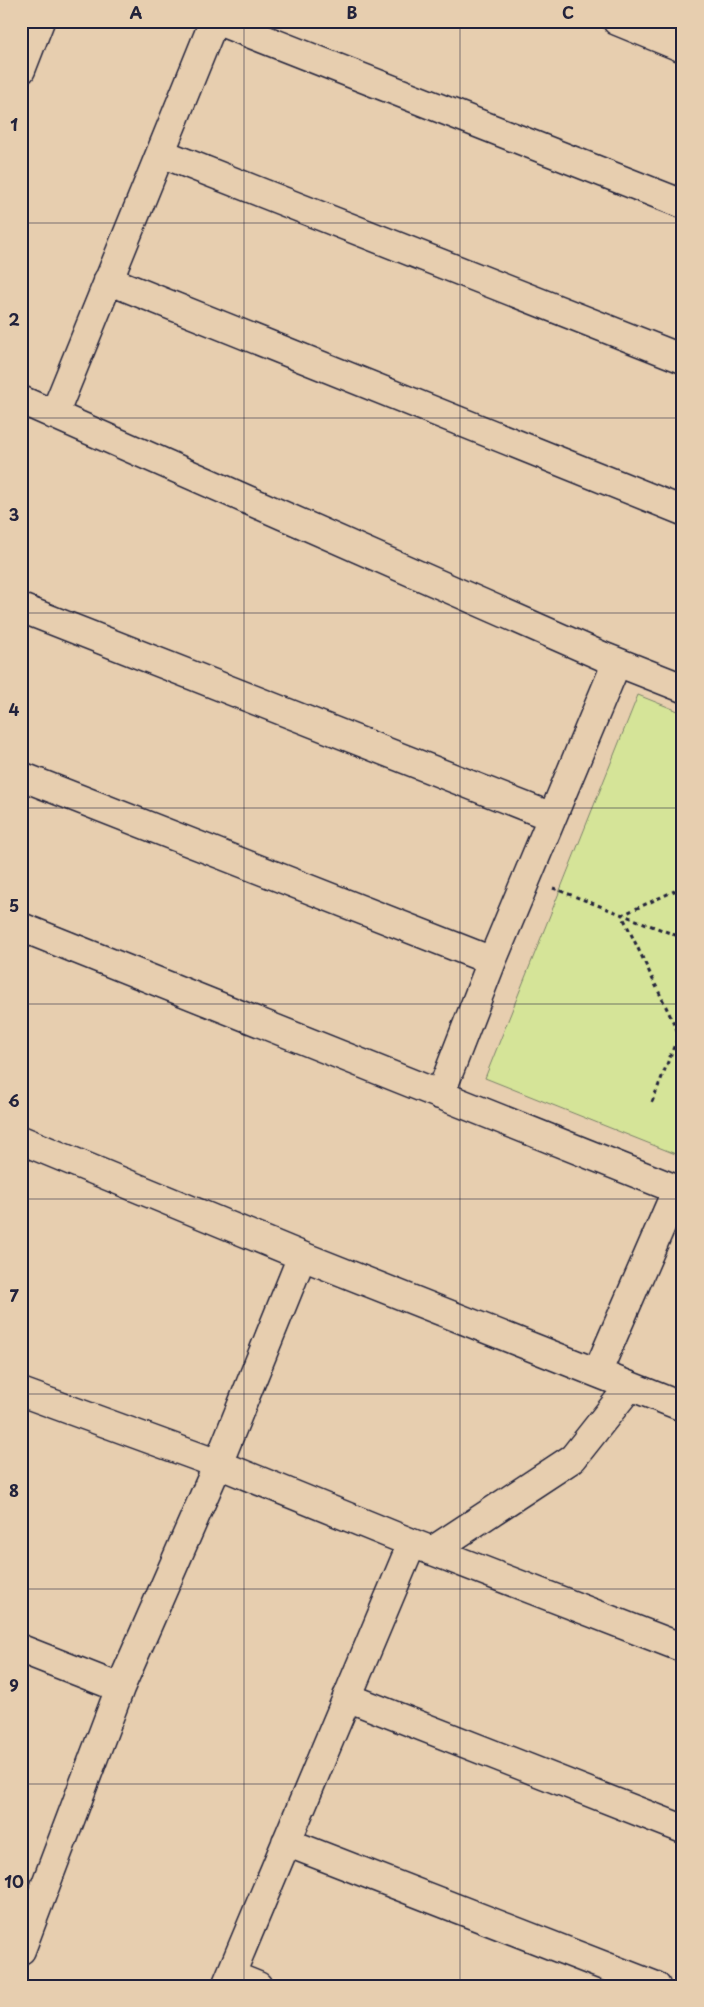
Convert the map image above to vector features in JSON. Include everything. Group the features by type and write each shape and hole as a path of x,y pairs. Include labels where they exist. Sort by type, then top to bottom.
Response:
{"street":[{"path":"21,70 40,21"},
{"path":"54,415 216,21 683,204"},
{"path":"617,21 683,48"},
{"path":"161,153 683,359"},
{"path":"108,280 683,511"},
{"path":"21,400 617,662 683,688"},
{"path":"21,608 552,817"},
{"path":"440,1095 492,961 617,662"},
{"path":"21,776 492,961"},
{"path":"21,927 680,1190 597,1373"},
{"path":"21,1140 302,1256 683,1406"},
{"path":"21,1950 120,1688 218,1464 302,1256"},
{"path":"258,1986 228,1980 347,1697 422,1547 573,1458 630,1386"},
{"path":"21,1392 218,1464 422,1547 683,1648"},
{"path":"21,1648 120,1688"},
{"path":"347,1697 683,1829"},
{"path":"286,1842 656,1986"}],"path":[{"path":"527,878 683,938"},
{"path":"622,915 683,887"},
{"path":"622,915 681,1034"},
{"path":"652,1102 681,1034 683,1024"}],"green space":[{"path":"638,695 683,713 683,1157 485,1078"}]}
